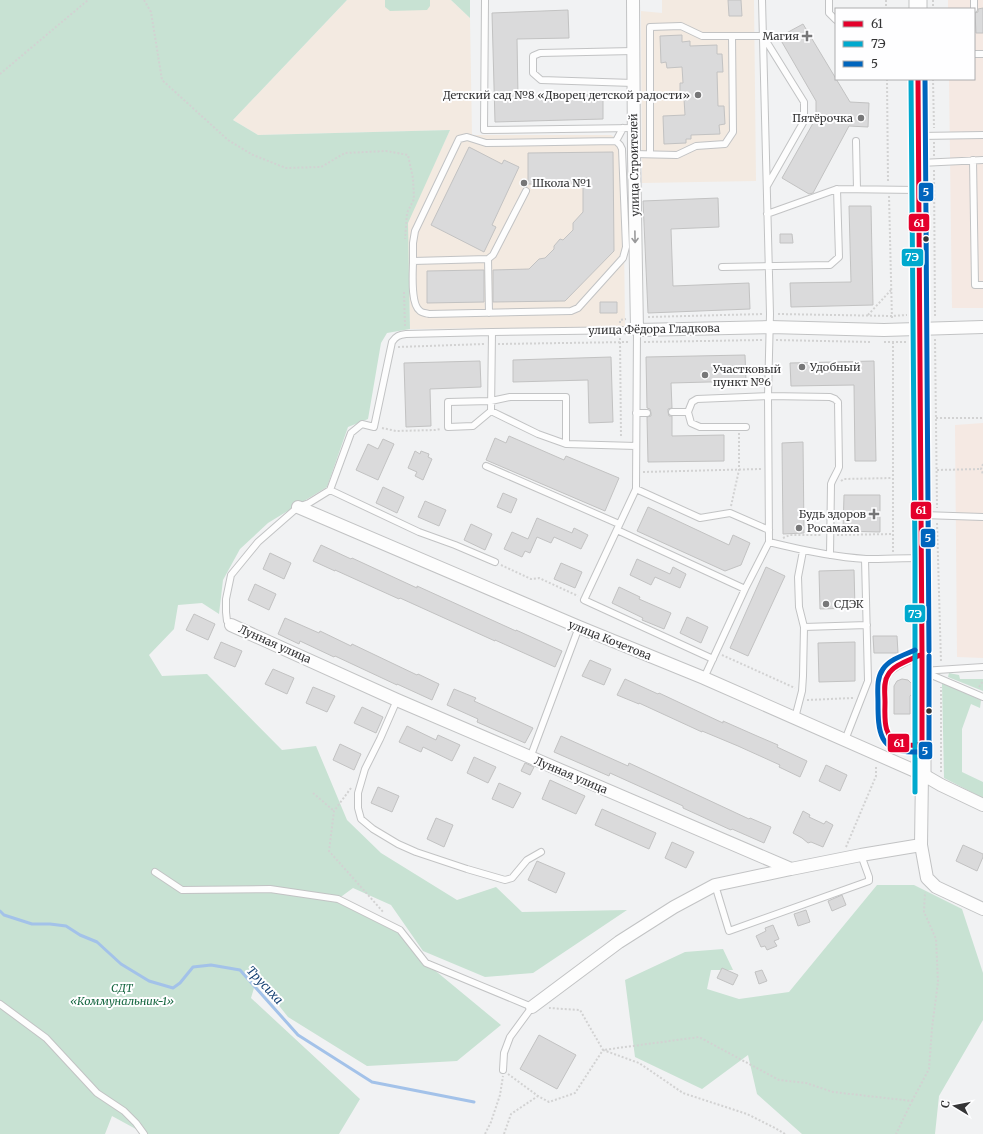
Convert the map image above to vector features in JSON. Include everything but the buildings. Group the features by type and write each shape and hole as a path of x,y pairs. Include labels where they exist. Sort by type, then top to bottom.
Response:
{"street":[{"name":"улица Строителей","path":"633,0 633,83 628,128 634,154 637,330"},
{"path":"918,80 926,136 926,163 919,190 920,329 929,515 922,558 921,845 926,878 936,887 983,909"},
{"name":"улица Фёдора Гладкова","path":"637,330 770,327 893,330 983,327"},
{"name":"улица Кочетова","path":"298,506 579,627 704,678 922,774 983,805"},
{"name":"Лунная улица","path":"231,625 530,758 791,869"},
{"path":"532,1007 619,942 674,907 715,885 861,855 921,845"}],"lane":[{"path":"485,0 484,130 628,128"},
{"path":"704,678 745,589 769,542 768,396 770,327 762,0"},
{"path":"829,0 829,12 835,19"},
{"path":"650,154 650,27 681,26 702,36 763,36"},
{"path":"634,154 677,155 696,146 725,144 733,132 732,36"},
{"path":"763,36 804,102 804,121 766,187"},
{"path":"633,51 540,53 533,56 533,73 540,80 633,83"},
{"path":"616,141 622,149 626,247 623,258 578,308 571,311 429,314 420,311 416,307 413,295 413,243 415,231 459,139 467,137 486,144 616,141 628,128"},
{"path":"926,136 983,135"},
{"path":"856,141 857,189"},
{"path":"973,160 975,285 983,285"},
{"path":"926,163 983,160"},
{"path":"767,214 837,189 919,190"},
{"path":"722,267 830,265 839,257 837,189"},
{"path":"413,261 488,258 493,255 526,191"},
{"path":"488,258 489,313"},
{"path":"637,330 636,489 584,600 713,659"},
{"name":"улица Фёдора Гладкова","path":"391,345 394,338 399,335 406,334 637,330"},
{"path":"491,411 492,332"},
{"path":"231,625 227,621 226,600 231,575 258,542 298,506 309,503 330,490 351,433 362,424 374,427 391,345"},
{"path":"746,427 700,427 690,423 688,412 692,402 697,399 768,396 830,397 835,398 838,402 839,467 832,479 831,484 830,555"},
{"path":"491,411 473,426 448,427 448,402 490,401 510,397 566,397 566,444"},
{"path":"491,411 538,434 566,444 636,446"},
{"path":"672,412 688,412"},
{"path":"636,413 647,413"},
{"path":"486,466 618,527 745,589"},
{"path":"636,489 700,518 730,513 769,530"},
{"path":"330,490 419,532 495,562"},
{"path":"929,515 983,517"},
{"path":"769,542 803,551 866,559 922,558"},
{"path":"795,718 802,691 804,627 799,607 798,577 803,551"},
{"path":"845,740 868,682 866,559"},
{"path":"804,627 867,625"},
{"path":"530,758 579,627"},
{"path":"922,662 941,678 983,697"},
{"path":"922,745 899,744 892,739 887,732 885,723 885,684 888,674 894,668 922,662 941,669 983,667"},
{"path":"397,700 365,769 358,792 358,808 361,819 373,829 398,844 416,852 466,869 505,880 512,878 527,860 541,852"},
{"path":"715,885 729,931 869,881 870,877 861,855"},
{"path":"155,872 182,890 270,889 338,900 400,930 426,963 532,1007 510,1037 504,1053 504,1070"},
{"path":"0,1004 46,1038 97,1093 124,1111 144,1134"}],"path":[{"path":"0,74 88,0"},
{"path":"144,0 151,12 162,80 234,144 253,155 286,168 321,167 345,153 386,151 408,155 413,178 414,199 407,214 404,240"},
{"path":"933,80 926,136 926,163 935,318"},
{"path":"404,286 406,334"},
{"path":"868,315 892,290"},
{"path":"892,559 892,316 909,315"},
{"path":"620,326 620,320 626,319"},
{"path":"620,335 621,445"},
{"path":"935,338 937,470 929,515 941,669"},
{"path":"391,345 633,342"},
{"path":"936,418 983,418"},
{"path":"374,427 396,430 435,430 448,427"},
{"path":"730,513 739,470 739,427"},
{"path":"983,464 981,469 983,474"},
{"path":"636,472 769,469"},
{"path":"937,470 981,469"},
{"path":"831,484 839,483 844,478 892,478"},
{"path":"495,562 531,579 540,578 584,600"},
{"path":"716,652 802,691"},
{"path":"941,678 941,785"},
{"path":"800,700 862,697"},
{"path":"841,859 876,776 876,754"},
{"path":"352,787 334,811 329,851 385,913"},
{"path":"313,793 334,811"},
{"path":"896,1134 929,1069 932,1028 938,982 936,939 924,912 926,878"},
{"path":"532,1007 580,1010 603,1050 638,1063 683,1093 747,1114 785,1134"},
{"path":"485,1134 491,1122 500,1095 504,1070 538,1096 549,1102 575,1093 603,1050 699,1037 780,1080 806,1083 833,1092 912,1101"},
{"path":"504,1134 511,1114 538,1096"}],"shaded area":[{"name":"Школа №1","path":"347,0 451,0 470,18 472,135 611,135 623,143 625,327 410,329 407,223 450,130 258,135 233,120"},
{"name":"Детский сад №8 «Дворец детской радости»","path":"662,0 754,0 756,181 642,183 641,11 662,13"},
{"path":"948,0 983,0 983,308 952,308 949,80 975,80 975,8 948,8"},
{"path":"983,423 983,658 957,657 955,425"}],"green space":[{"name":"СДТ «Коммунальник-1»","path":"0,0 347,0 233,120 258,135 450,130 408,223 410,329 387,333 381,343 368,419 348,427 327,487 268,523 240,549 223,580 219,614 202,603 178,605 174,629 149,655 162,676 207,674 282,750 316,746 347,820 381,853 457,900 496,887 522,912 627,910 533,973 485,977 423,951 391,905 353,888 338,899 400,930 426,963 501,1025 457,1061 367,1066 288,1017 257,978 251,998 360,1099 339,1134 145,1134 112,1116 105,1134 0,1134"},
{"path":"385,0 430,0 430,6 427,10 390,11 385,7"},
{"path":"451,0 470,0 470,18"},
{"path":"949,673 959,675 960,679 983,679 983,691 948,677"},
{"path":"942,683 981,700 980,708 971,704 962,729 962,772 983,782 983,798 944,778"},
{"path":"877,885 914,885 962,909 983,973 983,1020 939,1096 935,1134 802,1134 757,1094 748,1055 702,1089 635,1057 625,980 685,952 723,949 733,970 711,970 707,989 739,999 789,992"}],"waterway":[{"name":"Трусиха","path":"0,911 4,915 32,924 66,926 80,935 97,942 121,964 149,981 173,988 180,983 193,967 211,965 240,970 298,1035 372,1082 474,1102"}],"transit line":[{"name":"7Э","path":"911,80 915,558 915,792"},
{"name":"61","path":"918,80 922,654"},
{"name":"5","path":"925,80 929,651"},
{"name":"5","path":"915,650 889,663 883,669 878,681 878,713 880,731 887,745 894,749 921,752 925,751 929,747 929,656"},
{"name":"61","path":"922,654 922,745 903,745 890,737 886,726 885,681 894,668 922,654"}],"place":[{"name":"Магия","path":"807,36"},
{"name":"Детский сад №8 «Дворец детской радости»","path":"698,95"},
{"name":"Пятёрочка","path":"861,118"},
{"name":"Школа №1","path":"524,183"},
{"name":"Удобный","path":"802,367"},
{"name":"Участковый пункт №6","path":"705,375"},
{"name":"Будь здоров","path":"874,514"},
{"name":"Росамаха","path":"799,528"},
{"name":"СДЭК","path":"826,604"}]}
